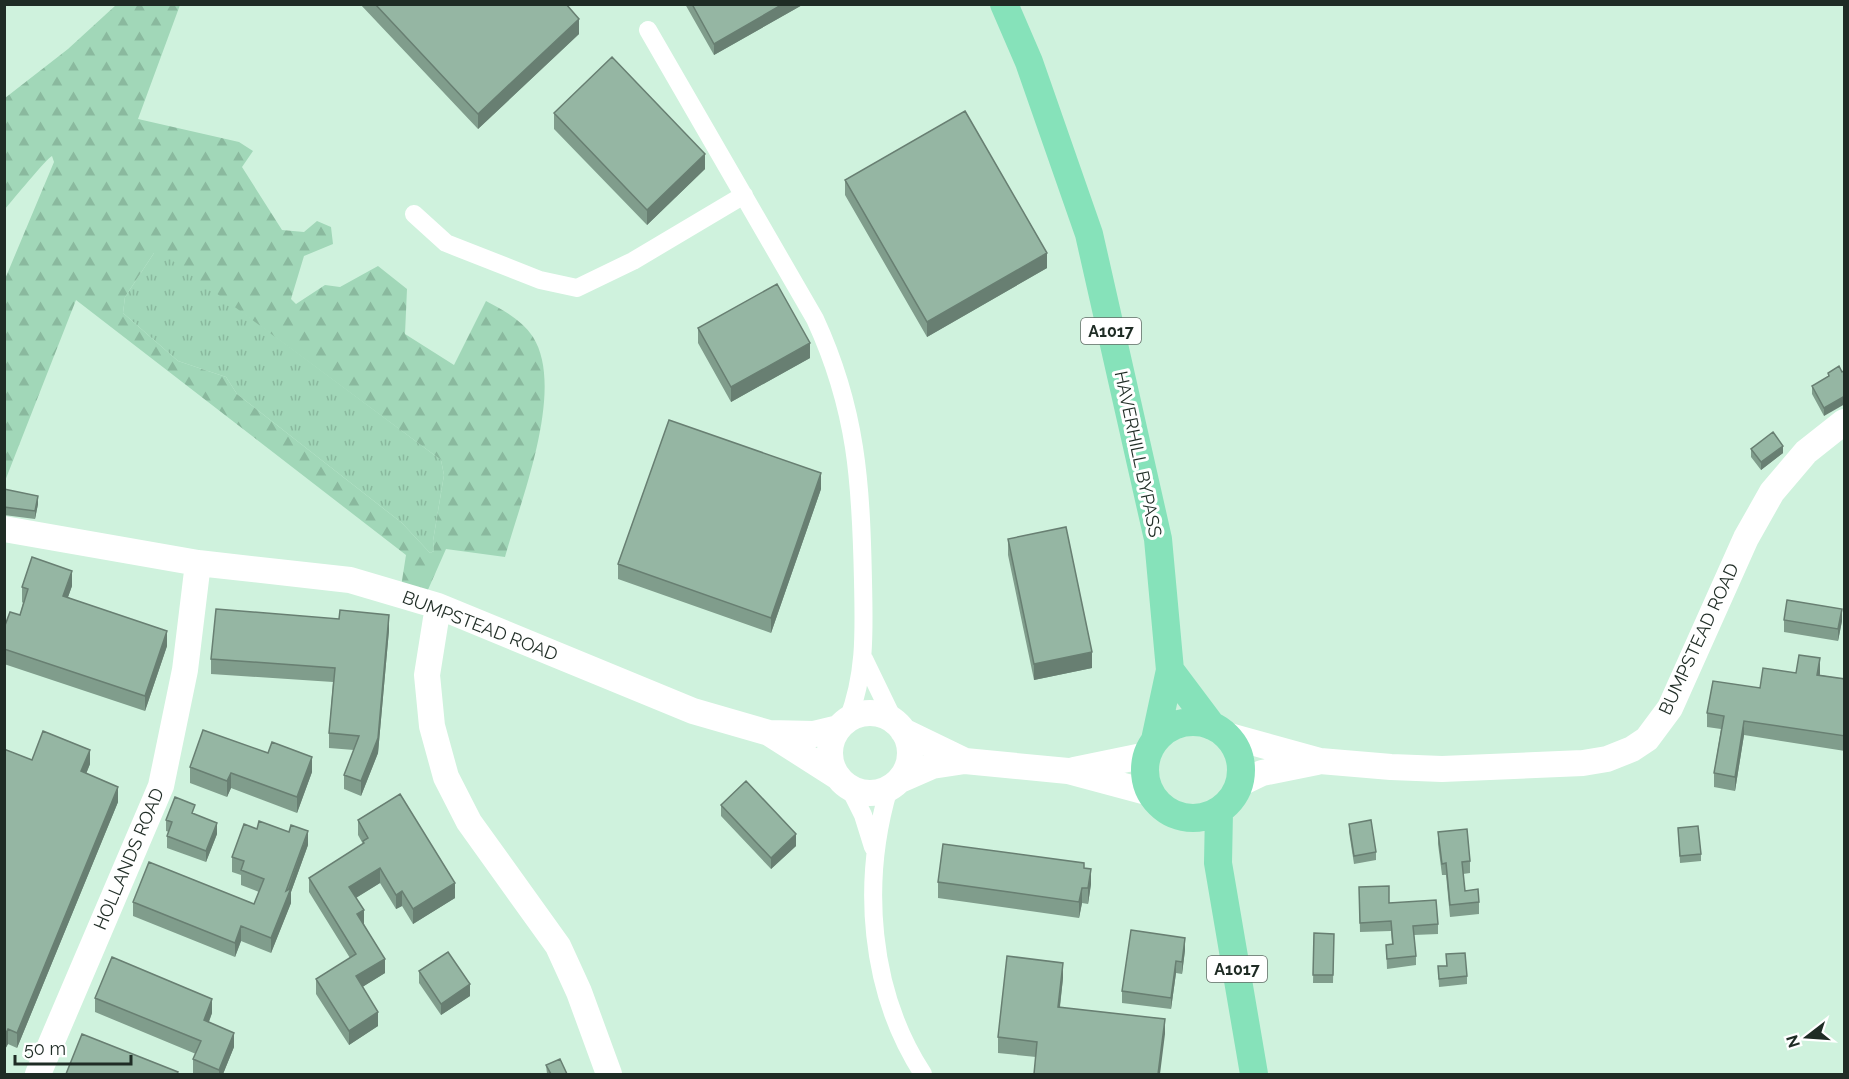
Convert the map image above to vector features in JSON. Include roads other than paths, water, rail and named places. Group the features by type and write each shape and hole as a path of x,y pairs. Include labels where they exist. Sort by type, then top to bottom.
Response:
{"main road":[{"name":"HAVERHILL BYPASS","path":"1004,4 1029,62 1089,234 1158,539 1170,670 1151,748"},
{"name":"BUMPSTEAD ROAD","path":"1219,730 1320,761 1391,767 1466,768 1583,763 1607,759 1632,749 1647,739 1670,708 1746,537 1772,492 1806,452 1845,422"},
{"name":"BUMPSTEAD ROAD","path":"4,529 198,563 350,580 438,606 693,711 769,733 814,734 844,724"},
{"name":"HOLLANDS ROAD","path":"38,1074 161,786 185,670 198,563"},
{"path":"438,606 427,675 432,726 446,777 469,822 558,946 579,992 609,1074"},
{"path":"1151,748 1145,772 1150,792 1160,806 1175,815 1191,818 1208,816 1219,811 1231,799 1239,784 1241,768 1237,751 1170,670"},
{"path":"965,761 870,713 844,724 831,750 832,764 843,782 861,792 876,793 932,766 965,761 1003,767 1068,771 1150,792"},
{"path":"1068,771 1151,748 1179,724 1195,722 1219,730"},
{"path":"894,784 907,768 910,755 909,742 899,726"},
{"name":"BUMPSTEAD ROAD","path":"769,733 843,782"},
{"name":"BUMPSTEAD ROAD","path":"1239,784 1262,773 1320,761"},
{"name":"A1017","path":"1219,811 1218,863 1254,1074"},
{"name":"A1017","path":"1191,818 1218,863"}],"street":[{"path":"648,30 815,319 835,362 858,461 862,513 864,659 857,697 844,724"},
{"path":"414,214 446,243 540,280 577,288 633,261 744,195"},
{"path":"864,659 899,726"},
{"path":"843,782 863,815 874,852 875,939 886,997 910,1055 923,1074"},
{"path":"874,852 894,784"}]}
